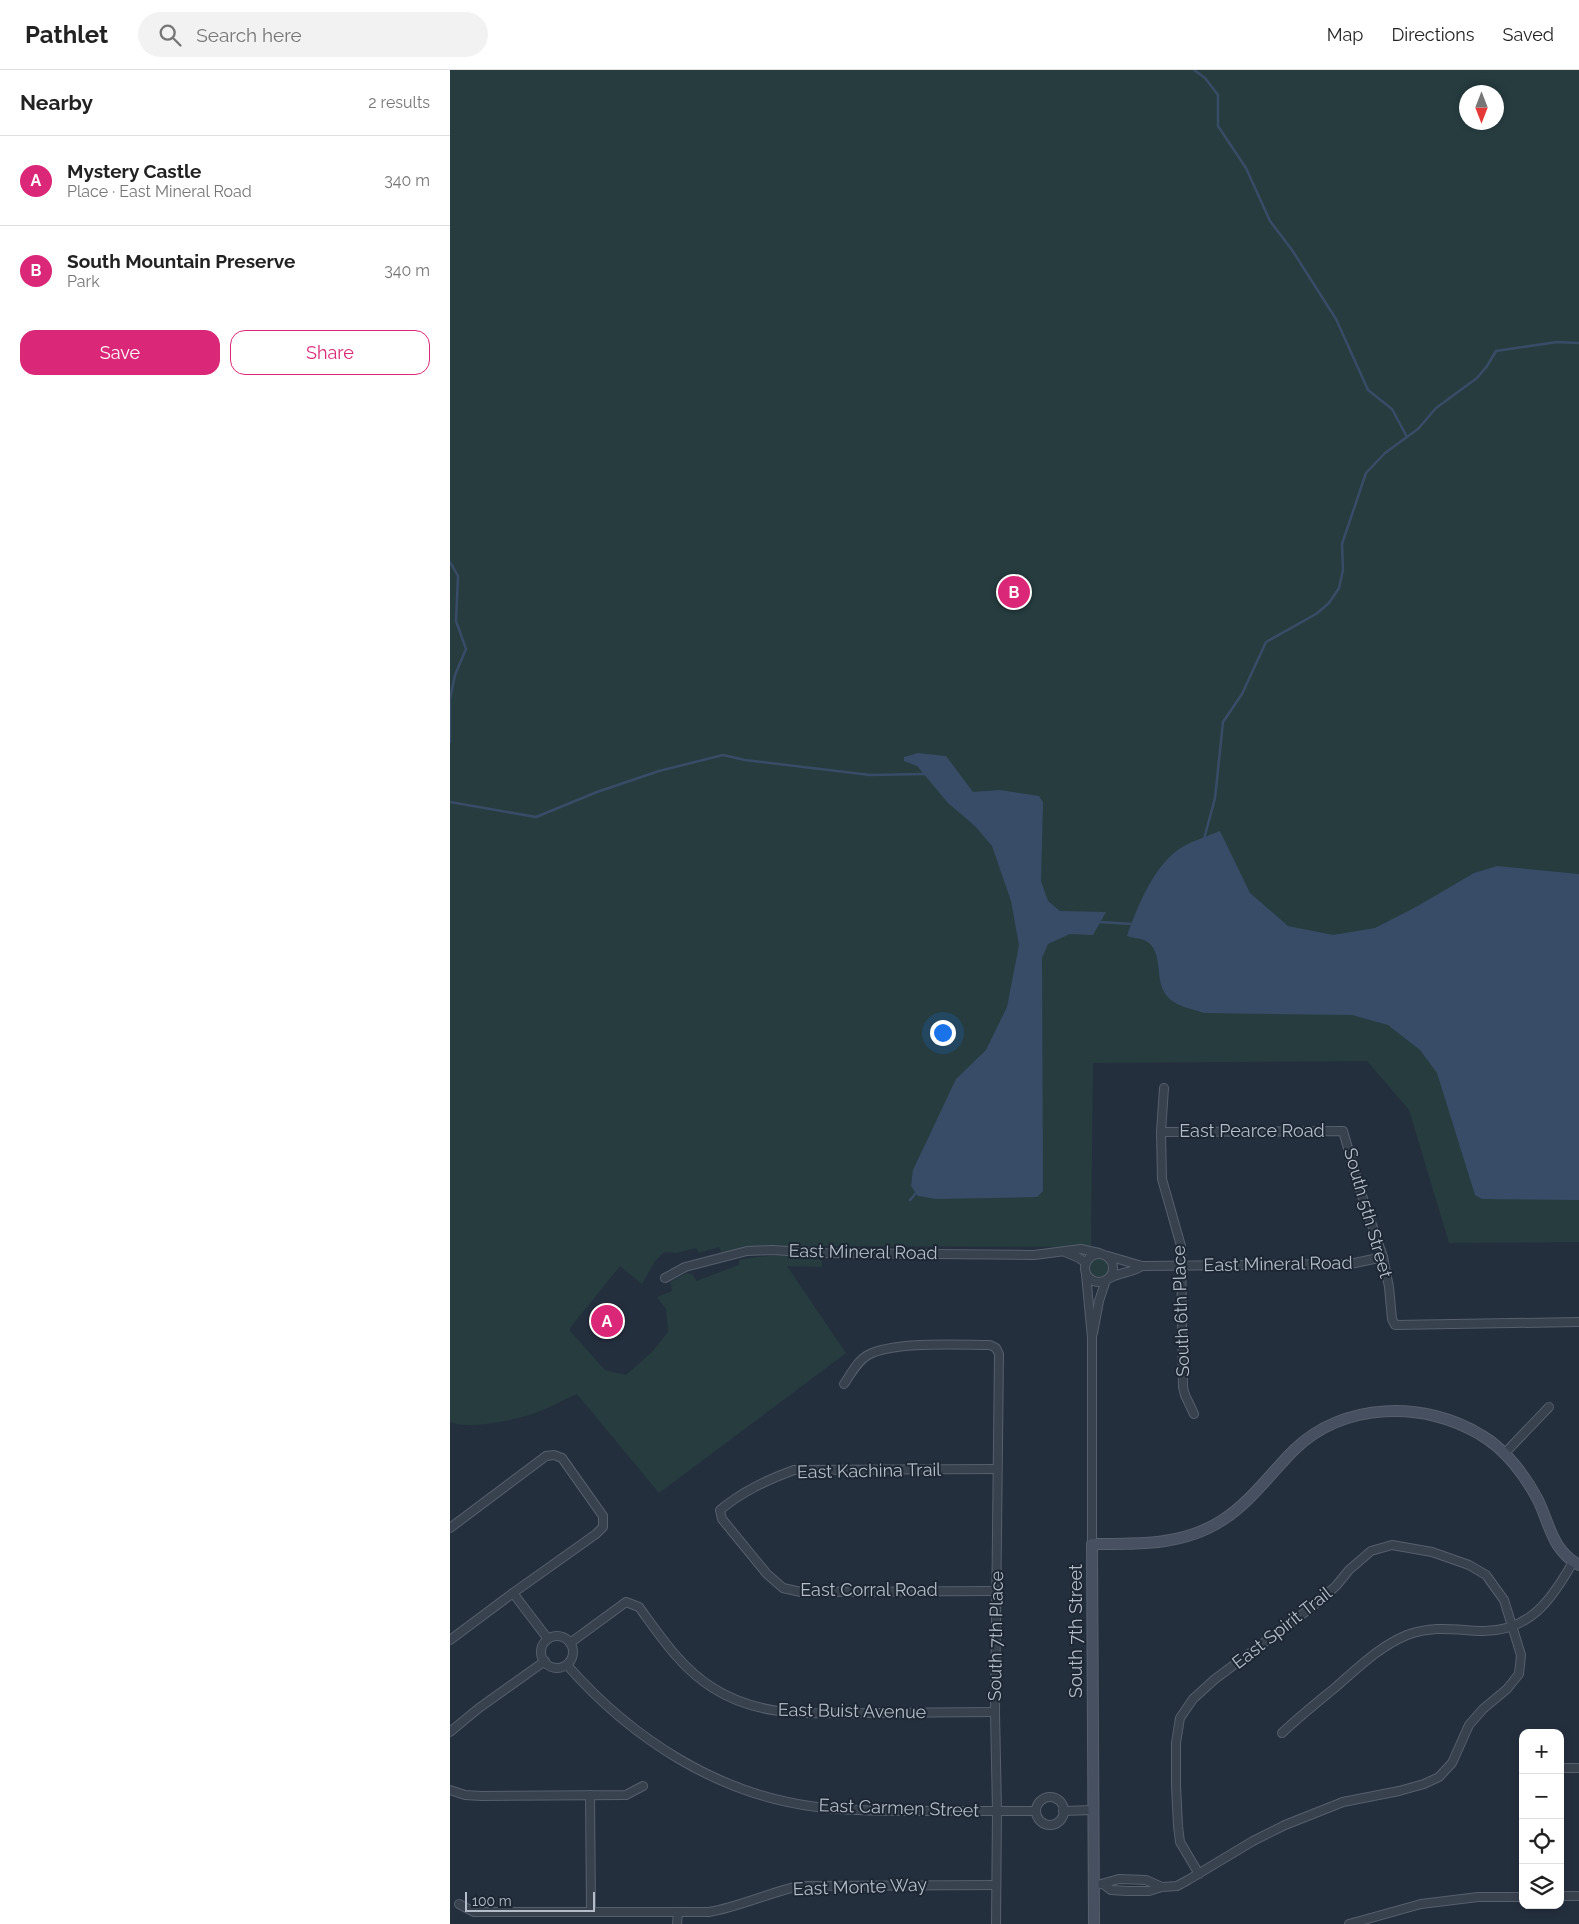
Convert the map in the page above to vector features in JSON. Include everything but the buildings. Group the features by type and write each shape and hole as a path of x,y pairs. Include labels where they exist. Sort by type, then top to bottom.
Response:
{"street":[{"name":"South 6th Place","path":"1164,1088 1160,1132 1162,1179 1181,1246 1183,1387 1184,1395 1194,1414"},
{"name":"East Pearce Road","path":"1160,1132 1343,1131"},
{"name":"South 5th Street","path":"1343,1131 1361,1193 1383,1257 1389,1287 1392,1318 1396,1325 1579,1322"},
{"name":"East Mineral Road","path":"665,1278 685,1267 747,1251 764,1250 790,1249 820,1253 1034,1255 1081,1249 1099,1253"},
{"path":"1065,1252 1086,1263 1091,1256 1099,1253 1108,1256"},
{"name":"East Mineral Road","path":"1108,1256 1142,1266 1350,1264 1383,1257"},
{"name":"South 7th Street","path":"1092,1338 1098,1300 1114,1267 1108,1256"},
{"name":"South 7th Street","path":"1086,1263 1092,1338 1094,1810 1098,1884 1094,1924"},
{"name":"East Mineral Road","path":"1108,1279 1116,1274 1137,1270 1142,1266"},
{"path":"1086,1274 1096,1282 1108,1279"},
{"name":"South 7th Place","path":"844,1384 860,1361 868,1355 886,1348 990,1345 996,1348 999,1354 995,1712 997,1811 996,1924"},
{"path":"1504,1454 1549,1407"},
{"path":"1092,1544 1157,1543 1184,1538 1220,1522 1236,1510 1305,1440 1319,1431 1358,1416 1403,1411 1430,1414 1482,1435 1504,1454 1526,1480 1543,1513 1553,1540 1565,1556 1576,1563 1555,1593 1530,1618 1512,1626 1482,1631 1449,1627 1435,1628 1420,1631 1395,1641 1364,1663 1282,1733"},
{"path":"450,1640 596,1534 602,1527 603,1516 562,1458 554,1455 546,1456 451,1524"},
{"name":"East Kachina Trail","path":"720,1510 731,1501 763,1482 794,1470 997,1469"},
{"name":"East Corral Road","path":"720,1510 722,1519 761,1568 783,1588 801,1592 997,1590"},
{"name":"East Spirit Trail","path":"1098,1884 1111,1890 1149,1892 1162,1887 1177,1886 1199,1874 1253,1841 1285,1825 1342,1802 1399,1792 1439,1778 1452,1763 1469,1725 1507,1689 1519,1674 1522,1655 1504,1600 1486,1575 1469,1564 1432,1552 1392,1546 1370,1551 1312,1607 1215,1679 1193,1699 1180,1718 1176,1743 1178,1826 1180,1842 1199,1874"},
{"path":"513,1593 548,1639"},
{"name":"East Buist Avenue","path":"570,1643 626,1602 639,1607 672,1652 686,1666 713,1688 744,1703 789,1713 995,1712"},
{"path":"557,1636 567,1639 570,1643 572,1657 562,1667 553,1667 545,1661 541,1652 548,1639 557,1636"},
{"path":"450,1732 479,1708 545,1661"},
{"name":"East Carmen Street","path":"566,1664 589,1690 648,1740 691,1766 742,1790 816,1807 850,1810 1036,1811"},
{"path":"1564,1768 1579,1768"},
{"path":"450,1790 466,1795 481,1796 626,1795 643,1786"},
{"path":"590,1795 591,1911"},
{"path":"1051,1797 1060,1802 1063,1811 1059,1821 1049,1824 1040,1821 1036,1811 1041,1800 1051,1797"},
{"path":"1063,1811 1094,1810"},
{"path":"1098,1884 1118,1879 1146,1880 1162,1887"},
{"name":"East Monte Way","path":"459,1904 474,1912 709,1912 725,1909 771,1892 799,1886 996,1885"},
{"path":"1564,1896 1579,1896"},
{"path":"1349,1924 1421,1904 1478,1897 1519,1897"},
{"path":"677,1924 678,1912"}],"green space":[{"path":"450,70 1579,70 1579,1242 1449,1243 1409,1110 1367,1061 1093,1063 1091,1247 746,1247 722,1254 719,1247 699,1253 696,1248 676,1253 664,1252 655,1261 642,1284 620,1266 570,1328 570,1331 605,1370 626,1375 652,1352 668,1332 666,1309 657,1297 672,1291 670,1282 687,1273 693,1275 696,1281 739,1265 739,1260 771,1256 822,1260 822,1267 787,1266 846,1353 659,1493 577,1394 527,1416 480,1425 450,1422"},
{"path":"1099,1259 1105,1262 1108,1268 1105,1274 1099,1277 1093,1274 1090,1268 1093,1262"}],"water":[{"path":"918,753 946,756 973,792 1000,790 1039,796 1043,802 1041,881 1048,901 1060,911 1106,912 1093,935 1070,934 1048,944 1042,958 1043,1191 1037,1197 936,1199 918,1196 911,1186 913,1170 956,1079 986,1050 1007,1007 1019,945 1011,901 992,846 975,826 948,803 917,766 904,761 904,757"},
{"path":"1220,831 1250,893 1288,926 1333,935 1375,928 1416,907 1474,873 1497,866 1579,874 1579,1200 1482,1199 1475,1195 1437,1073 1420,1050 1388,1025 1352,1015 1204,1013 1184,1007 1169,999 1162,988 1157,958 1152,946 1144,940 1127,936 1148,886 1164,863 1184,846"}],"waterway":[{"path":"1194,70 1205,78 1218,95 1218,126 1246,168 1270,221 1292,250 1336,319 1368,390 1392,409 1407,437"},
{"path":"1204,839 1215,798 1223,722 1242,694 1266,642 1316,614 1329,603 1339,588 1343,570 1342,544 1366,473 1385,453 1418,429 1436,408 1477,378 1496,351 1557,342 1579,343"},
{"path":"450,562 458,576 456,621 466,649 455,675 450,699"},
{"path":"450,701 450,742"},
{"path":"450,802 536,817 597,792 659,771 723,755 745,760 870,775 925,774"},
{"path":"1099,922 1133,924"},
{"path":"910,1200 917,1192"}],"place":[{"name":"South Mountain Preserve","path":"1014,592"},
{"name":"Mystery Castle","path":"607,1321"}]}
